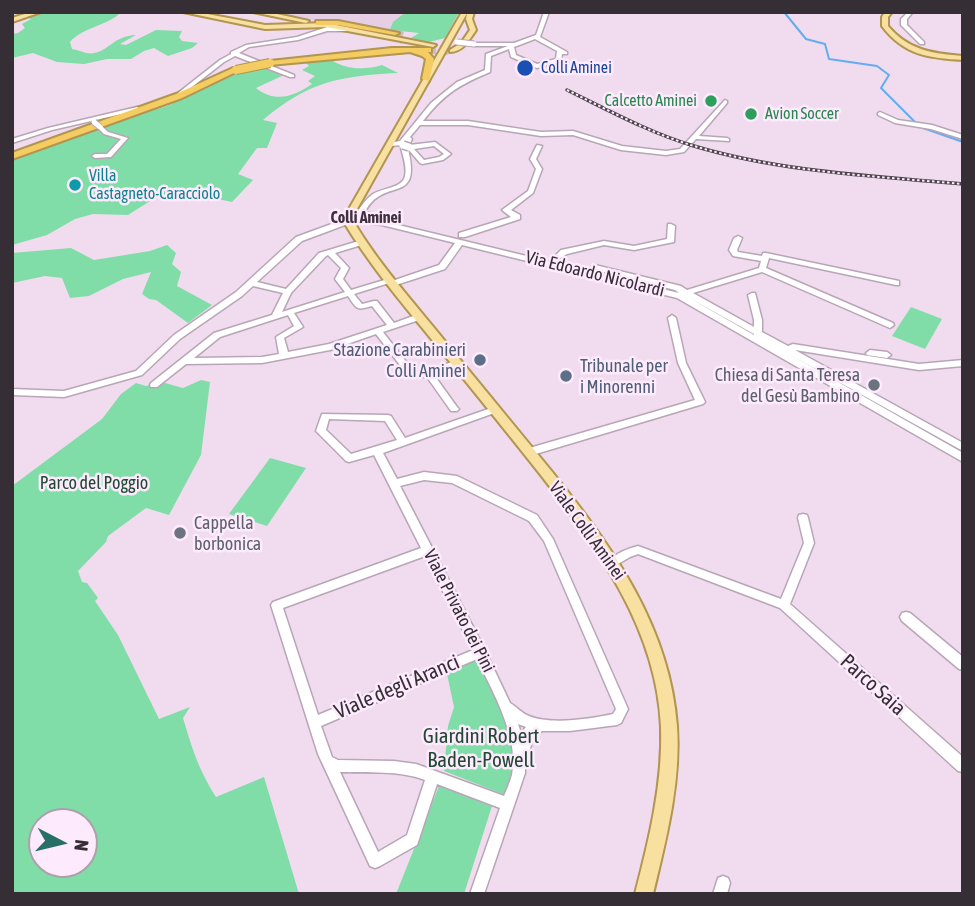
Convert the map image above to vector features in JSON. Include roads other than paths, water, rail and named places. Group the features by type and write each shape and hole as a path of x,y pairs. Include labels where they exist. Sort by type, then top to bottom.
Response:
{"highway":[{"path":"319,23 338,23 395,33"},
{"path":"392,50 404,43"},
{"path":"12,156 179,96 236,70 270,63 440,46"},
{"path":"357,54 425,54 430,59 426,79"}],"main road":[{"path":"12,20 38,12"},
{"path":"256,12 440,46"},
{"path":"355,217 403,146 426,79 438,59 440,46 465,12"},
{"path":"190,13 265,27 324,25 440,46 463,44 473,30 469,20 471,12"},
{"path":"889,12 885,17 885,26 905,47 924,55 963,58"},
{"name":"Viale Colli Aminei","path":"355,217 362,242 529,452 613,563 644,621 657,655 668,725 662,813 643,894"}],"street":[{"path":"403,146 433,104 459,83 488,71 488,55 536,37 542,29 547,12"},
{"path":"911,12 904,19 904,25 922,43"},
{"path":"12,142 42,133 96,123 180,94 233,53 248,46 298,38 327,29 346,29"},
{"path":"511,46 513,56 537,66 559,60 563,52 536,37"},
{"path":"440,46 457,42 511,46"},
{"path":"233,53 292,76"},
{"path":"419,123 468,123 545,135 573,133 621,148 666,153 682,150 725,102"},
{"path":"880,114 897,122 932,127 963,137"},
{"path":"500,128 514,122"},
{"path":"95,156 109,156 125,138 106,133 96,123"},
{"path":"299,239 355,217 370,200 408,180 411,169 404,148 409,134"},
{"path":"694,137 727,140"},
{"path":"435,144 447,155 441,159 422,162 403,146 435,144"},
{"path":"155,385 217,335 348,293 442,267 461,238 517,217 506,210 531,192 539,169 533,159 539,146"},
{"name":"Via Edoardo Nicolardi","path":"355,217 557,258 668,284 767,344 963,448"},
{"path":"12,392 64,394 139,373 177,337 251,283 299,239 314,228 334,221"},
{"path":"557,258 564,252 604,243 635,248 671,240 671,226"},
{"name":"Via Edoardo Nicolardi","path":"461,238 683,294 758,334 767,344"},
{"path":"738,238 733,250 736,254 764,259"},
{"path":"276,315 288,292 318,259 362,242"},
{"path":"330,253 345,268 339,279 348,293 360,307 374,303 392,326"},
{"path":"762,269 766,255 896,283"},
{"path":"683,294 762,269 890,325"},
{"path":"251,283 288,292"},
{"path":"752,295 758,320 758,334"},
{"path":"284,355 280,337 299,327 289,311"},
{"path":"190,359 243,362 330,347 419,317"},
{"path":"529,452 700,402 682,363 672,318"},
{"path":"379,331 412,375 429,374 457,363"},
{"path":"767,344 887,355"},
{"path":"782,352 793,348 919,367 963,363"},
{"name":"Via Edoardo Nicolardi","path":"782,352 963,458"},
{"path":"429,374 454,409"},
{"path":"403,442 388,418 325,416 321,431 349,458 377,451 403,442 494,410"},
{"name":"Viale Privato dei Pini","path":"377,451 480,652 503,700 518,741 521,763 477,894"},
{"path":"394,484 424,476 453,479 533,518 542,527 622,709 617,719 610,721 542,725 523,722 503,700"},
{"path":"784,605 809,543 803,517"},
{"name":"Parco Saia","path":"613,563 638,550 784,605 963,766"},
{"path":"428,551 277,605 328,762 375,861 412,840 433,776"},
{"path":"906,617 963,665"},
{"name":"Viale degli Aranci","path":"314,723 480,652"},
{"path":"521,763 527,734 542,725"},
{"path":"328,762 337,766 394,767 433,776 508,804"}],"waterway":[{"path":"784,12 806,39 825,44 829,59 877,66 889,75 881,88 916,123"},
{"path":"923,128 963,142"}],"tunnel":[{"path":"395,33 403,36 404,43"},
{"path":"428,50 452,51"}],"railway":[{"path":"567,90 661,135 727,155 827,172 963,184"}],"place":[{"name":"Colli Aminei","path":"525,68"},
{"name":"Calcetto Aminei","path":"711,101"},
{"name":"Avion Soccer","path":"751,114"},
{"name":"Villa Castagneto-Caracciolo","path":"75,185"},
{"name":"Stazione Carabinieri Colli Aminei","path":"480,360"},
{"name":"Tribunale per i Minorenni","path":"566,376"},
{"name":"Chiesa di Santa Teresa del Gesù Bambino","path":"874,385"},
{"name":"Cappella borbonica","path":"180,533"}],"district":[{"name":"Colli Aminei","path":"366,218"}],"park label":[{"name":"Parco del Poggio","path":"94,483"},
{"name":"Giardini Robert Baden-Powell","path":"481,748"}]}
